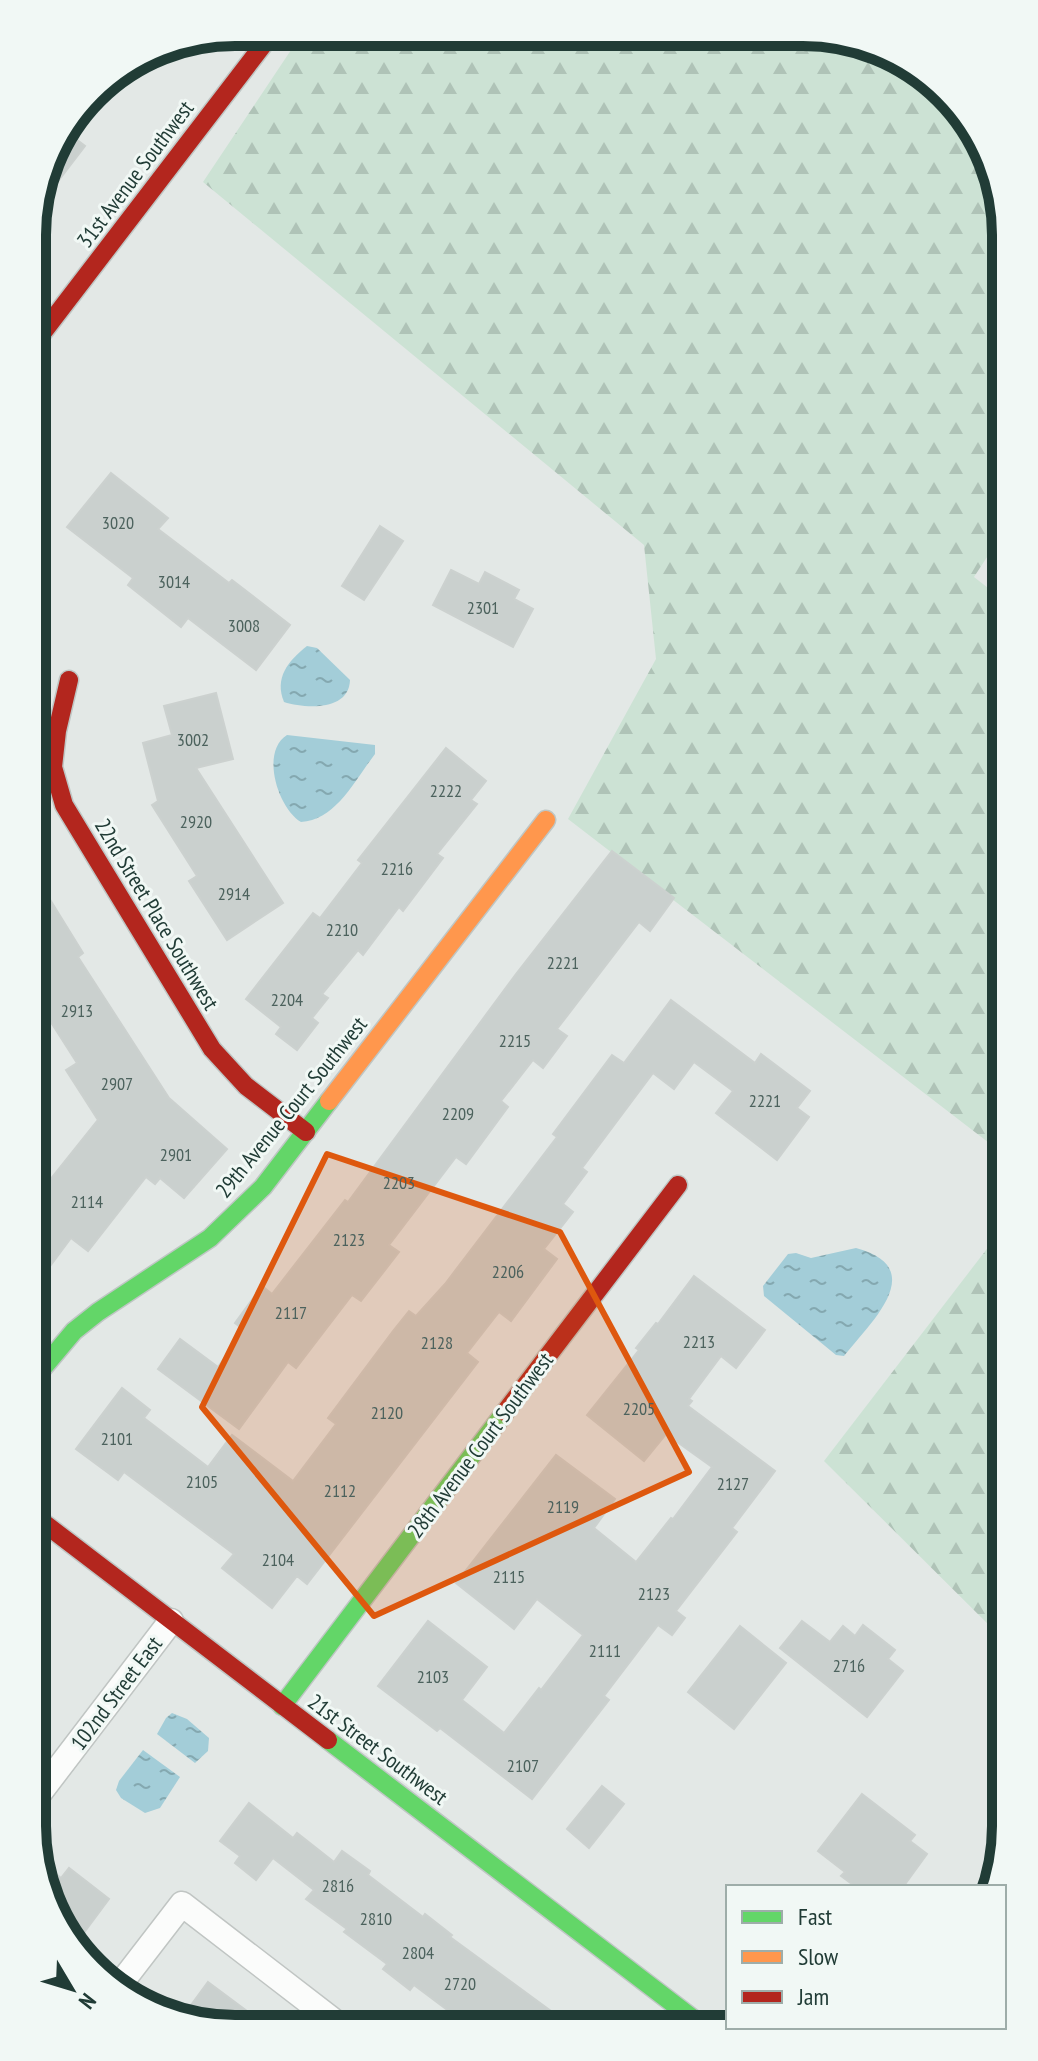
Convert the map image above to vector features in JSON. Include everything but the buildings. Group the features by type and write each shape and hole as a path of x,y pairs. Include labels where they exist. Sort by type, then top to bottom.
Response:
{"street":[{"name":"31st Avenue Southwest","path":"46,328 262,46"},
{"name":"22nd Street Place Southwest","path":"69,680 57,731 53,767 64,805 212,1049 246,1086 306,1132"},
{"name":"29th Avenue Court Southwest","path":"46,1364 74,1331 98,1312 198,1247 243,1209 546,820"},
{"name":"28th Avenue Court Southwest","path":"282,1706 678,1185"},
{"name":"21st Street Southwest","path":"46,1525 688,2015"},
{"name":"102nd Street East","path":"46,1785 171,1621"},
{"path":"124,1979 182,1904 309,2015"}],"highlighted area":[{"path":"327,1154 560,1232 689,1472 374,1616 202,1407"}],"green space":[{"path":"294,46 815,46 864,56 886,66 908,78 945,110 960,130 982,174 992,223 992,549 974,577 992,591 992,1145 568,819 656,659 644,545 203,182"},
{"path":"992,1242 992,1628 824,1461"}],"water":[{"path":"307,646 317,648 350,680 342,698 314,706 284,702 282,678 294,658"},
{"path":"287,735 375,745 375,754 335,806 313,820 301,822 285,805 275,780 275,754 279,743"},
{"path":"856,1248 878,1257 889,1269 892,1282 879,1313 844,1356 836,1355 764,1296 763,1286 788,1254 811,1258"},
{"path":"172,1713 187,1719 209,1738 208,1751 195,1763 157,1734"},
{"path":"143,1750 180,1777 160,1808 145,1813 121,1798 116,1790 119,1781"}],"traffic: fast":[{"path":"46,1364 74,1331 98,1312 210,1238 263,1187 329,1101"},
{"path":"282,1706 505,1412"},
{"path":"328,1740 688,2015"}],"traffic: slow":[{"path":"329,1101 546,820"}],"traffic: jam":[{"path":"46,328 262,46"},
{"path":"69,680 57,731 53,767 64,805 212,1049 246,1086 306,1132"},
{"path":"505,1412 678,1185"},
{"path":"46,1525 328,1740"}]}
